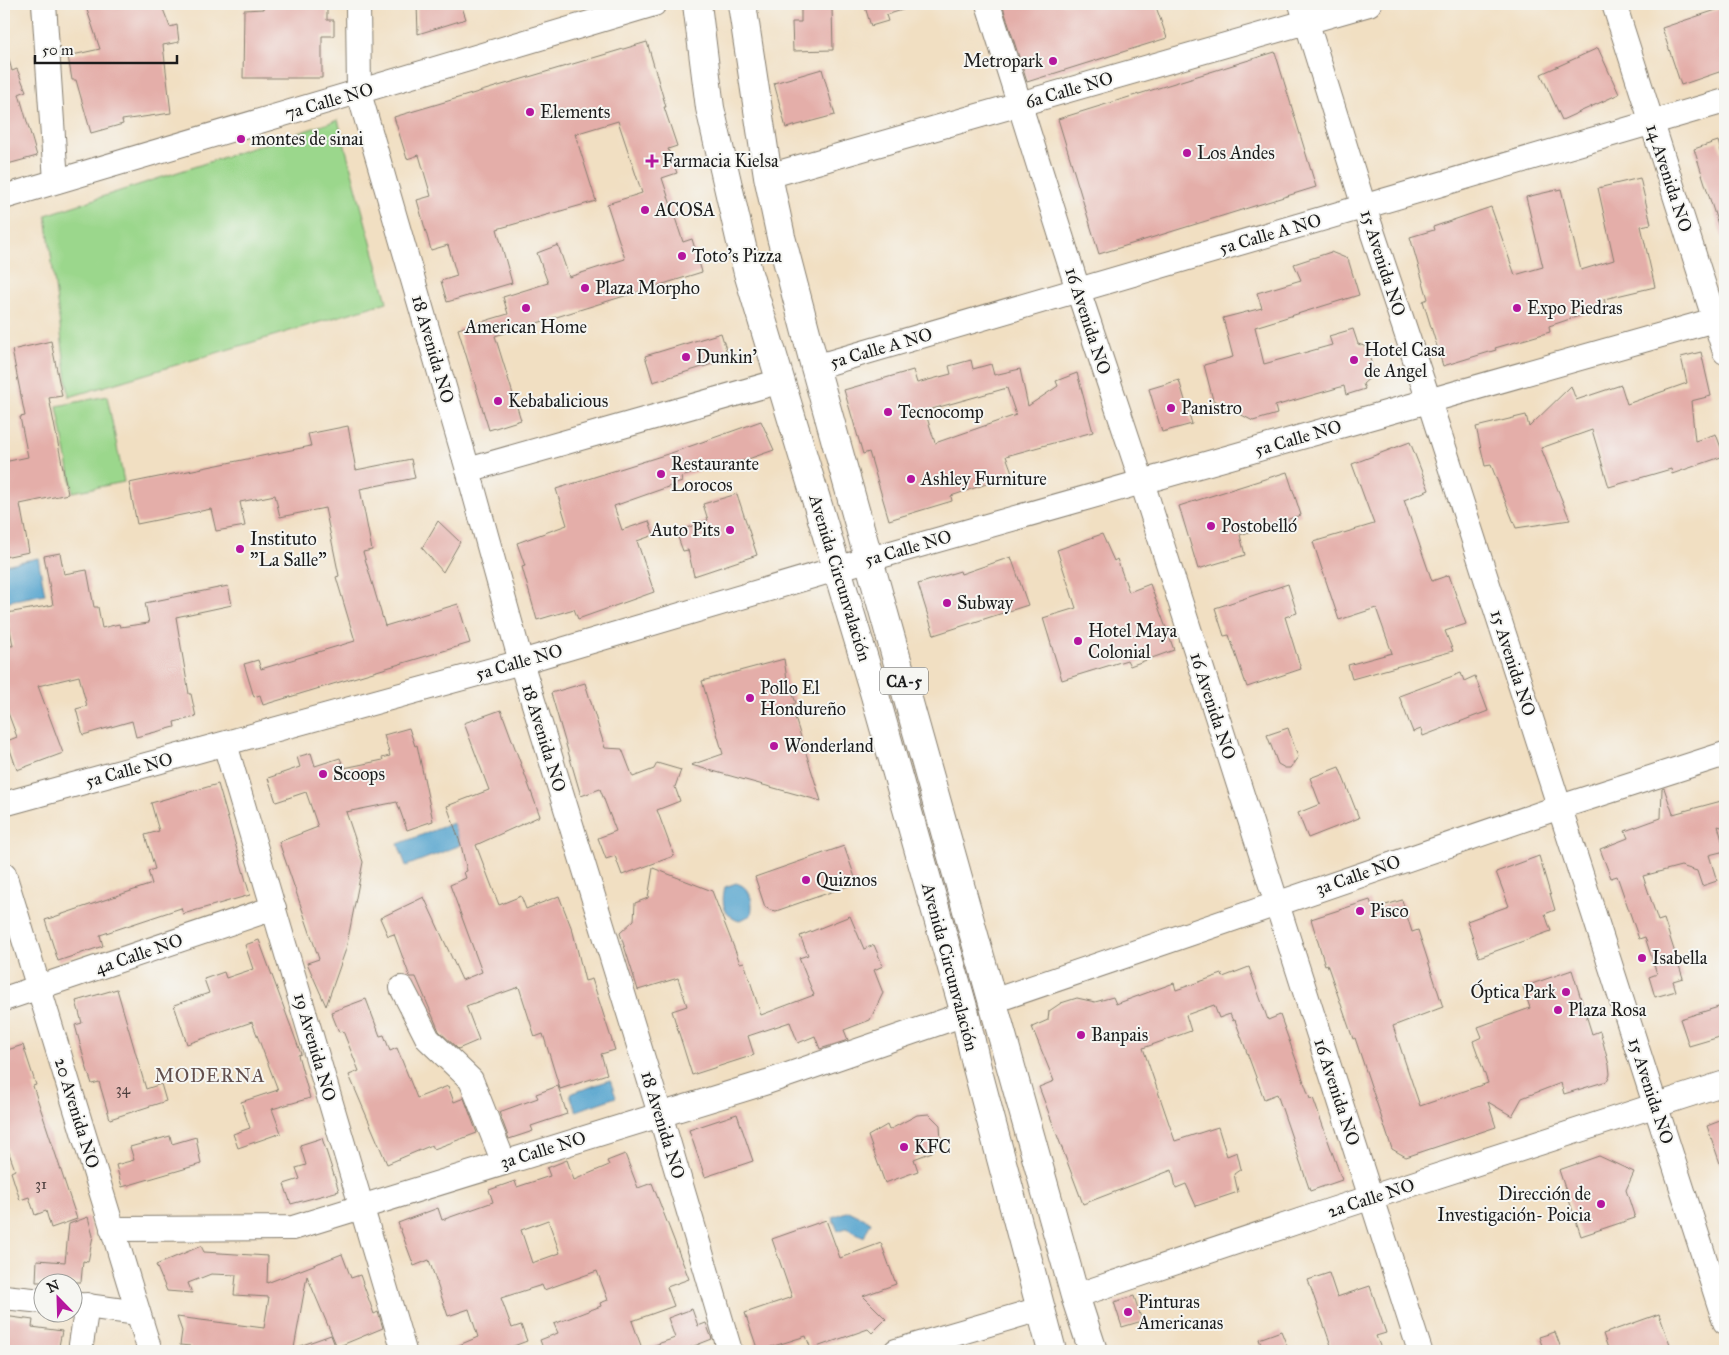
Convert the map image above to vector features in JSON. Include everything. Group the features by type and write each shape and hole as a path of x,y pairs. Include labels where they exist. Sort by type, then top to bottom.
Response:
{"highway":[{"name":"Avenida Circunvalación","path":"697,4 710,108 748,274 837,569 965,1014 976,1064 1052,1351"},
{"name":"Avenida Circunvalación","path":"744,10 768,176 781,237 815,367 1075,1296 1093,1351"}],"street":[{"path":"44,4 56,181"},
{"name":"18 Avenida NO","path":"358,4 359,93 468,470 521,662 660,1114 730,1351"},
{"name":"7a Calle NO","path":"4,197 654,4"},
{"name":"16 Avenida NO","path":"988,4 1078,290 1142,482 1420,1351"},
{"name":"6a Calle NO","path":"768,176 1020,104 1304,13 1369,4"},
{"name":"14 Avenida NO","path":"1614,4 1652,123 1720,318 1725,352"},
{"name":"15 Avenida NO","path":"1304,13 1364,207 1429,401 1725,1322"},
{"name":"5a Calle A NO","path":"815,367 1725,101"},
{"name":"5a Calle NO","path":"4,804 521,662 870,559 1720,318"},
{"path":"468,470 781,381"},
{"name":"19 Avenida NO","path":"225,744 404,1351"},
{"name":"3a Calle NO","path":"993,1001 1560,807 1725,754"},
{"name":"20 Avenida NO","path":"4,874 150,1351"},
{"name":"4a Calle NO","path":"4,999 274,908"},
{"path":"402,988 428,1039 471,1080 504,1162"},
{"name":"3a Calle NO","path":"112,1229 293,1228 767,1082 965,1014"},
{"name":"2a Calle NO","path":"1075,1296 1725,1083"},
{"path":"4,1297 32,1299"},
{"path":"82,1304 138,1313"},
{"path":"896,1351 1040,1309"},
{"path":"80,1322 80,1351"}],"green space":[{"path":"338,120 387,302 69,397 46,215"},
{"path":"107,396 124,482 73,492 57,406"}],"water":[{"path":"38,558 45,594 4,602 4,565"},
{"path":"453,823 461,845 406,866 398,844"},
{"path":"736,883 748,891 752,900 751,915 739,921 726,912 723,903 725,887"},
{"path":"610,1080 616,1097 576,1111 570,1094"},
{"path":"849,1211 871,1222 864,1237 846,1228 838,1231 832,1217"}],"building":[{"path":"85,4 161,4 170,27 177,25 179,42 163,45 171,113 122,120 123,124 91,133 76,80 72,80 68,56 100,49"},
{"path":"264,4 327,4 327,20 334,20 334,36 322,36 322,78 243,78 244,10 263,9"},
{"path":"417,4 461,4 466,19 418,34"},
{"path":"864,4 912,4 912,7 886,15 888,21 871,26"},
{"name":"Metropark","path":"1002,4 1155,4 1167,38 1027,82"},
{"path":"1725,7 1725,70 1681,85 1662,28"},
{"path":"832,8 833,50 793,51 792,22 801,22 801,9"},
{"path":"647,42 666,107 664,107 677,146 668,149 677,173 662,178 683,242 692,239 702,272 495,336 521,420 489,430 458,329 508,314 503,297 548,283 537,253 558,245 569,277 625,259 607,204 642,193 618,121 575,134 596,201 497,229 512,283 447,302 441,281 457,276 448,245 431,250 417,200 431,196 419,155 407,159 394,117"},
{"path":"1598,48 1619,94 1562,120 1541,74"},
{"name":"Los Andes","path":"1275,52 1316,187 1099,254 1058,119"},
{"path":"4,56 8,56 12,71 17,69 26,91 19,94 37,156 4,165"},
{"path":"822,69 835,115 786,128 774,83"},
{"path":"1718,141 1725,165 1725,236 1722,237 1694,149"},
{"path":"1640,178 1651,224 1641,226 1655,287 1604,299 1606,307 1549,326 1550,332 1443,366 1423,301 1428,299 1410,237 1434,230 1433,227 1491,207 1515,275 1543,267 1526,197 1561,189 1581,270 1614,260 1598,188"},
{"path":"1331,252 1348,259 1359,295 1255,327 1264,364 1332,345 1329,336 1353,329 1358,344 1367,347 1374,374 1363,384 1365,389 1346,395 1344,386 1275,406 1277,414 1253,421 1213,400 1204,365 1233,357 1223,318 1262,308 1257,293 1301,280 1294,264"},
{"path":"721,333 729,359 653,382 645,356"},
{"path":"51,341 62,396 49,398 68,494 20,504 29,552 4,557 4,462 28,457 20,417 25,416 12,350"},
{"path":"1701,352 1711,396 1691,401 1695,441 1716,434 1724,456 1672,474 1671,469 1609,487 1592,430 1541,448 1570,520 1516,528 1491,465 1485,466 1476,427 1526,415 1529,427 1571,386 1576,400 1621,385 1627,404 1687,383 1681,357"},
{"path":"971,360 973,369 991,364 994,375 1020,369 1028,406 1058,386 1056,381 1077,373 1093,432 1006,456 1013,475 951,496 952,501 889,520 869,452 863,454 844,390 913,370 917,383 951,374 949,366","holes":["1007,388 1016,415 935,443 925,411"]},
{"name":"Panistro","path":"1179,380 1192,424 1162,432 1149,389"},
{"path":"761,421 774,450 711,472 710,468 681,477 682,482 614,506 622,530 649,521 654,535 637,541 654,592 578,619 574,609 537,620 522,567 525,566 517,543 567,525 556,489 674,452"},
{"path":"348,426 356,470 411,459 415,478 360,489 372,550 363,552 385,626 458,604 470,643 263,705 260,695 254,697 244,664 258,660 261,669 355,641 336,577 339,576 325,508 280,517 275,495 240,502 245,526 216,531 211,509 137,524 129,483 311,446 308,434"},
{"path":"1410,442 1429,490 1404,500 1432,581 1449,575 1466,624 1445,631 1453,651 1352,679 1348,665 1392,653 1376,608 1339,620 1313,542 1374,524 1352,464"},
{"path":"1287,472 1301,515 1240,535 1245,555 1198,569 1179,506"},
{"name":"Auto Pits","path":"737,494 757,555 694,576 688,550 683,551 676,532 708,520 703,504"},
{"path":"438,521 460,542 443,572 422,548"},
{"path":"1102,534 1114,561 1117,559 1129,592 1150,584 1174,650 1130,666 1127,660 1062,680 1043,618 1076,608 1057,550"},
{"path":"60,553 64,574 87,570 94,607 98,607 102,628 119,624 120,627 149,623 145,603 228,586 232,605 176,617 189,694 191,694 196,717 174,722 175,727 136,737 132,721 83,735 76,709 87,706 79,676 38,686 63,753 17,770 7,741 17,737 4,702 4,645 13,646 7,613 53,605 44,556"},
{"path":"1011,557 1028,605 934,635 918,584 960,571 961,574"},
{"path":"1288,584 1297,613 1285,617 1301,669 1247,687 1229,635 1224,636 1215,608"},
{"path":"784,659 788,686 790,686 796,703 791,705 821,801 691,765 723,754 702,681"},
{"path":"1461,673 1464,681 1475,676 1488,711 1423,736 1421,729 1413,732 1399,696"},
{"path":"585,683 605,748 622,749 633,777 654,769 657,763 681,770 675,787 680,801 657,810 674,856 622,875 615,856 606,859 598,838 616,831 600,789 581,796 551,693"},
{"path":"501,710 540,816 476,845 499,905 521,896 526,909 559,896 573,932 585,981 592,979 615,1050 601,1054 607,1074 560,1089 543,1034 535,1037 519,987 466,1006 479,1040 458,1049 439,1031 416,977 410,977 394,934 388,936 380,918 424,897 462,980 482,972 450,885 466,878 464,872 467,871 461,845 447,806 489,790 464,723"},
{"path":"409,728 415,746 417,745 433,821 407,830 397,802 346,812 363,862 346,949 326,1006 307,963 319,959 279,842 318,827 306,792 276,802 268,778 300,767 297,757 311,753 315,766 340,758 344,768 383,760 382,758 390,756 384,735"},
{"path":"1288,728 1298,757 1290,768 1285,768 1278,764 1267,735"},
{"path":"1339,767 1359,818 1308,838 1298,813 1320,804 1310,778"},
{"path":"218,784 250,895 183,914 181,908 100,935 103,946 58,961 45,920 152,884 148,871 155,869 145,835 159,831 151,803"},
{"path":"1664,788 1673,814 1725,800 1725,828 1718,826 1725,851 1709,855 1717,881 1702,886 1697,871 1681,866 1643,876 1658,921 1664,919 1683,978 1673,981 1676,991 1655,997 1649,977 1657,974 1645,937 1639,939 1617,876 1611,878 1600,849 1628,838 1625,831 1661,818 1662,789"},
{"name":"Quiznos","path":"844,846 857,883 776,911 765,907 755,877"},
{"path":"1539,856 1555,910 1545,914 1551,931 1479,957 1467,921 1509,906 1496,872"},
{"path":"653,868 712,891 740,963 744,962 761,1015 814,995 799,958 808,955 800,936 850,916 864,949 874,945 883,966 874,970 883,993 870,1020 844,1030 848,1040 820,1049 815,1036 798,1043 790,1022 748,1036 754,1055 692,1075 672,1011 687,1006 678,978 638,990 620,933 634,920 635,903 648,898"},
{"path":"1370,900 1373,909 1402,900 1412,932 1418,930 1443,1007 1393,1026 1420,1106 1488,1083 1473,1041 1482,1037 1478,1027 1530,1008 1523,987 1572,970 1592,1034 1600,1031 1609,1065 1610,1074 1607,1081 1564,1094 1561,1083 1522,1098 1512,1116 1488,1102 1496,1127 1406,1157 1392,1149 1355,1038 1353,1039 1327,964 1325,965 1311,919"},
{"path":"259,940 301,1054 298,1055 310,1098 272,1109 281,1133 238,1148 233,1134 250,1128 241,1102 278,1090 252,1022 187,1044 174,1005 209,993 204,979 224,972 226,978 253,969 245,945"},
{"path":"1249,967 1268,1020 1280,1015 1310,1099 1313,1098 1342,1180 1310,1191 1277,1094 1264,1099 1235,1020 1233,1021 1230,1014 1219,1018 1214,1005 1186,1015 1191,1031 1143,1048 1175,1141 1218,1127 1227,1156 1237,1152 1241,1169 1234,1174 1238,1192 1196,1206 1186,1184 1176,1188 1172,1170 1083,1204 1039,1087 1054,1081 1032,1027 1048,1020 1049,1011 1061,1003 1077,998 1095,1002 1113,997 1116,1004 1174,983 1176,990 1222,974 1223,977"},
{"path":"117,989 146,1089 161,1084 166,1101 110,1119 99,1082 92,1084 86,1066 75,1025 82,1023 76,1001"},
{"path":"366,999 380,1036 384,1035 390,1051 397,1048 417,1098 448,1086 454,1102 464,1098 477,1133 434,1149 432,1145 387,1164 349,1075 359,1071 343,1031 339,1032 331,1012"},
{"path":"1725,1005 1725,1028 1721,1030 1723,1036 1689,1046 1680,1019"},
{"path":"23,1045 36,1085 33,1086 77,1219 51,1228 46,1211 35,1215 29,1197 20,1200 11,1172 15,1170 4,1139 4,1051"},
{"path":"558,1086 567,1114 531,1126 533,1131 509,1139 499,1112 538,1098 536,1094"},
{"path":"737,1114 753,1161 705,1177 689,1130"},
{"name":"KFC","path":"929,1114 940,1125 941,1141 932,1152 914,1159 918,1171 885,1183 868,1136 887,1125 889,1130 917,1115"},
{"path":"1725,1119 1725,1172 1723,1172 1707,1126"},
{"path":"170,1136 172,1144 196,1137 201,1164 122,1187 116,1165 134,1160 130,1147"},
{"path":"322,1138 339,1191 291,1204 284,1184 300,1179 296,1168 306,1165 300,1145"},
{"path":"625,1154 638,1188 652,1183 689,1279 667,1287 674,1306 632,1321 643,1351 544,1351 540,1340 558,1333 554,1324 601,1306 600,1303 608,1300 597,1271 544,1290 542,1285 501,1298 512,1328 521,1325 527,1341 511,1347 513,1351 445,1351 478,1337 469,1309 448,1316 429,1260 414,1266 398,1223 438,1208 442,1220 493,1202 489,1190 515,1181 517,1187 550,1176 547,1168 567,1160 574,1180 609,1165 607,1161","holes":["548,1220 560,1253 532,1263 521,1230"]},
{"name":"Dirección de Investigación- Poicia","path":"1599,1156 1634,1172 1626,1190 1635,1218 1581,1236 1559,1170"},
{"path":"88,1217 93,1236 88,1262 83,1261 82,1272 36,1272 37,1260 65,1262 69,1224"},
{"path":"826,1220 840,1258 881,1243 896,1284 863,1296 886,1319 872,1333 868,1329 811,1349 806,1336 758,1351 745,1313 792,1297 772,1239"},
{"path":"201,1246 204,1252 268,1256 267,1283 342,1254 351,1278 360,1275 374,1314 378,1312 383,1328 337,1347 307,1276 294,1348 331,1335 337,1351 190,1351 190,1346 180,1345 182,1331 177,1317 264,1328 269,1297 234,1295 236,1275 211,1274 188,1283 192,1293 167,1291 156,1265"},
{"path":"1329,1273 1337,1297 1370,1286 1386,1333 1376,1336 1382,1351 1333,1351 1308,1280"},
{"name":"Pinturas Americanas","path":"1134,1296 1142,1321 1122,1327 1114,1302"},
{"path":"692,1309 698,1326 706,1323 712,1339 689,1348 690,1351 644,1351 643,1349 675,1338 668,1318"},
{"path":"1659,1314 1672,1351 1609,1351 1603,1334"},
{"path":"4,1316 32,1320 32,1327 62,1331 58,1351 4,1351"},
{"path":"1281,1331 1289,1351 1263,1351 1259,1339"},
{"path":"1555,1332 1562,1351 1544,1351 1539,1337"}],"place":[{"name":"Metropark","path":"1053,61"},
{"name":"Elements","path":"530,112"},
{"name":"montes de sinai","path":"241,139"},
{"name":"Los Andes","path":"1187,153"},
{"name":"Farmacia Kielsa","path":"652,161"},
{"name":"ACOSA","path":"645,210"},
{"name":"Toto's Pizza","path":"682,256"},
{"name":"Plaza Morpho","path":"585,288"},
{"name":"American Home","path":"526,308"},
{"name":"Expo Piedras","path":"1517,308"},
{"name":"Dunkin'","path":"686,357"},
{"name":"Hotel Casa de Angel","path":"1354,360"},
{"name":"Kebabalicious","path":"498,401"},
{"name":"Panistro","path":"1171,408"},
{"name":"Tecnocomp","path":"888,412"},
{"name":"Restaurante Lorocos","path":"661,474"},
{"name":"Ashley Furniture","path":"911,479"},
{"name":"Postobelló","path":"1211,526"},
{"name":"Auto Pits","path":"730,530"},
{"name":"Instituto \"La Salle\"","path":"240,549"},
{"name":"Subway","path":"947,603"},
{"name":"Hotel Maya Colonial","path":"1078,641"},
{"name":"Pollo El Hondureño","path":"750,698"},
{"name":"Wonderland","path":"774,746"},
{"name":"Scoops","path":"323,774"},
{"name":"Quiznos","path":"806,880"},
{"name":"Pisco","path":"1360,911"},
{"name":"Isabella","path":"1642,958"},
{"name":"Óptica Park","path":"1566,992"},
{"name":"Plaza Rosa","path":"1558,1010"},
{"name":"Banpais","path":"1081,1035"},
{"name":"KFC","path":"904,1147"},
{"name":"Dirección de Investigación- Poicia","path":"1601,1204"},
{"name":"Pinturas Americanas","path":"1128,1312"}],"district":[{"name":"MODERNA","path":"210,1075"}]}
